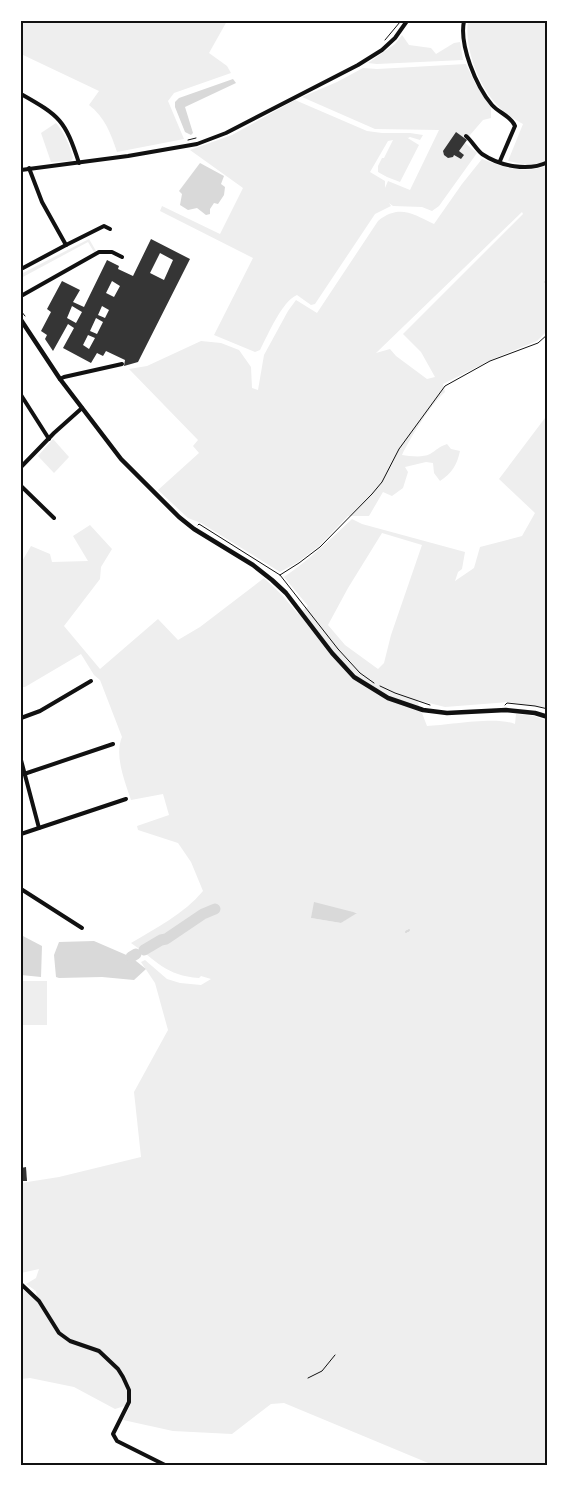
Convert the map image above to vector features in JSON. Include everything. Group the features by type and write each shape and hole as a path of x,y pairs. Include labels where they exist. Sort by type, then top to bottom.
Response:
{"street":[{"path":"21,170 79,163 197,144 226,134 358,65 382,50 396,38 407,21"},
{"path":"464,21 462,30 466,55 480,84 494,106 512,120 515,126 500,161"},
{"path":"21,94 44,107 62,123 73,142 79,163"},
{"path":"466,136 481,153 514,166 532,168 548,162"},
{"path":"29,168 42,202 66,245"},
{"path":"23,268 104,226 110,229"},
{"path":"21,296 99,252 112,252 122,257"},
{"path":"21,320 60,379 82,408 116,452 151,490 194,529 254,565 272,580 286,593 332,653 354,676 388,698 423,710 447,713 506,710 535,713 548,717"},
{"path":"60,379 64,376 122,364"},
{"path":"21,395 49,439"},
{"path":"21,467 82,408"},
{"path":"21,486 54,518"},
{"path":"21,718 40,711 91,681"},
{"path":"24,774 113,744"},
{"path":"21,760 39,828"},
{"path":"21,834 126,799"},
{"path":"21,889 82,928"},
{"path":"21,1284 39,1301 59,1333 70,1341 100,1351 118,1369 127,1384 130,1396 129,1402 113,1434 114,1437 117,1441 165,1465"}],"path":[{"path":"381,45 400,21"},
{"path":"184,141 198,138"},
{"path":"280,575 320,547 372,494 382,482 400,449 445,386 490,361 538,343 548,334"},
{"path":"194,529 199,524 280,575 338,650 360,673 394,694 433,707"},
{"path":"500,707 507,703 548,709"},
{"path":"308,1378 322,1371 335,1355"}],"shaded area":[{"path":"21,21 227,21 209,53 227,66 231,73 174,93 168,101 184,139 117,152 110,132 103,120 89,105 99,91 21,54"},
{"path":"468,21 548,21 547,160 532,166 508,161 523,124 500,108 484,88 474,66 468,43"},
{"path":"402,35 409,45 431,48 436,54 454,43 460,42 463,60 368,63 395,44"},
{"path":"466,64 475,83 491,108 491,118 483,120 464,142 477,153 439,206 432,211 422,207 393,206 389,203 391,206 375,214 315,304 311,305 297,295 291,298 276,319 260,350 255,352 214,335 253,258 160,211 162,206 220,234 243,188 190,150 232,135 295,100 367,131 423,135 420,140 406,137 419,145 400,182 378,172 378,166 393,140 388,141 370,172 385,181 385,188 388,181 410,190 439,130 375,129 302,97 363,68 377,69"},
{"path":"233,79 236,83 185,107 193,133 191,135 185,132 175,107 175,102 179,98"},
{"path":"56,123 68,144 73,158 71,161 51,162 41,133"},
{"path":"482,159 506,167 523,170 548,165 548,330 537,341 493,359 443,384 445,392 439,397 421,422 402,455 423,456 447,444 451,449 460,451 456,465 451,472 440,481 434,473 433,463 426,462 405,467 408,472 403,488 392,496 383,492 369,516 348,516 319,546 298,562 280,572 201,523 188,518 158,490 199,453 193,446 198,440 129,369 147,366 201,341 221,343 239,350 251,367 252,388 258,390 264,355 296,300 317,313 378,221 393,213 406,212 434,224","holes":["522,212 523,214 403,334 421,352 435,377 427,379 396,356 390,349 376,353"]},
{"path":"200,163 224,176 221,184 225,187 224,195 218,204 214,203 210,209 210,214 206,215 197,208 188,210 180,205 182,194 179,191"},
{"path":"89,239 96,251 94,252 88,242 21,278 21,274"},
{"path":"548,414 548,708 509,702 445,707 417,700 427,726 485,721 515,724 516,714 534,716 548,721 548,1465 433,1465 284,1403 271,1404 232,1434 173,1431 123,1420 131,1404 115,1409 74,1387 30,1378 21,1379 21,1288 38,1302 36,1291 26,1284 36,1278 39,1269 21,1273 21,1183 59,1177 141,1157 134,1092 168,1030 155,983 141,962 145,960 167,979 180,983 201,985 211,979 201,976 199,978 188,977 170,971 131,943 178,914 203,891 191,862 178,843 138,830 137,826 169,815 163,794 131,800 123,777 120,760 119,752 122,737 100,680 94,675 81,654 25,687 21,687 21,563 31,546 50,554 52,562 88,561 73,536 90,525 112,549 101,567 100,579 64,626 100,669 158,619 178,640 200,627 264,578 298,614 308,606 284,577 311,557 352,519 362,524 465,552 462,569 458,572 455,581 474,568 480,547 522,536 535,513 499,479","holes":["382,533 422,545 391,635 384,663 378,669 345,645 328,625","357,912 341,923 311,918"]},
{"path":"53,439 69,457 54,473 38,456"},
{"path":"314,902 357,913 341,923 311,918"},
{"path":"21,935 42,946 41,977 21,975"},
{"path":"94,941 131,957 146,969 134,980 102,977 56,977 54,955 59,942"},
{"path":"21,981 47,981 47,1025 21,1025"}],"building":[{"path":"456,132 467,140 459,151 464,155 461,159 454,155 448,158 444,155 443,151"},
{"path":"151,239 190,259 138,362 124,366 125,360 106,351 103,356 97,353 91,363 63,348 74,328 68,324 53,351 45,339 47,335 41,331 51,312 47,309 62,281 80,290 73,302 84,307 107,260 119,266 118,269 133,276","holes":["160,253 173,260 164,280 150,273","112,281 120,286 114,297 106,293","72,306 82,312 76,323 67,318","102,306 109,310 105,318 98,315","96,318 103,322 97,334 90,331","88,335 95,338 89,349 83,345"]},
{"path":"26,1167 27,1181 21,1181 21,1168"}],"waterway":[{"path":"144,950 166,939 203,914 215,909"},
{"path":"131,957 136,954"}]}
